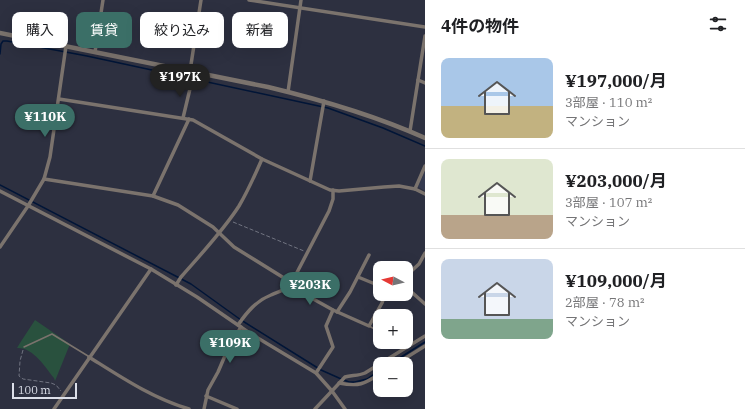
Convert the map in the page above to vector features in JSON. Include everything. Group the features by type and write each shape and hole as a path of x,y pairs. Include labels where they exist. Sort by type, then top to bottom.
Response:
{"street":[{"path":"95,52 103,0"},
{"path":"183,118 192,80 201,0"},
{"path":"249,0 425,27"},
{"path":"288,92 301,0"},
{"path":"0,33 12,35"},
{"path":"410,131 425,36"},
{"path":"68,46 288,92 377,118 425,138"},
{"path":"0,247 44,179 50,157 66,48"},
{"path":"418,80 425,83"},
{"path":"59,99 183,118 197,122 262,159 325,188 333,190 393,186 415,189 425,194"},
{"path":"310,181 323,103"},
{"path":"153,196 189,120"},
{"path":"177,283 229,220 239,205 262,159"},
{"path":"415,189 425,166"},
{"path":"44,179 153,196 178,205 213,227 234,247 284,278 290,286 335,311 369,326 383,301"},
{"path":"204,409 208,390 218,372 243,317 259,301 270,295 285,290 290,286 332,204 333,190"},
{"path":"0,191 177,283 239,325 316,372 345,409"},
{"path":"413,270 419,264 425,253"},
{"path":"316,372 333,347 326,326 335,311 350,292 369,255"},
{"path":"54,409 151,269"},
{"path":"358,277 373,283"},
{"path":"413,293 425,304"},
{"path":"413,343 425,336"},
{"path":"407,357 425,346"},
{"path":"315,409 345,377 359,376 403,349"},
{"path":"89,357 136,386 188,409"},
{"path":"340,382 350,385 360,384 373,378"},
{"path":"206,396 238,409"}],"lane":[{"path":"369,326 373,328"},
{"path":"24,347 52,334 89,357"}],"path":[{"path":"229,220 308,253"},
{"path":"24,347 20,361 19,376 24,379 56,385 64,394"}],"shaded area":[{"path":"425,171 425,191 418,187"}],"green space":[{"path":"35,320 70,344 55,381 38,358 28,351 17,348"}],"waterway":[{"path":"0,54 1,44 3,41 7,41 87,56 328,108 383,128 425,146"},
{"path":"0,185 191,284 241,320 321,370 349,382 367,379 373,375"},
{"path":"401,357 425,342"}]}
